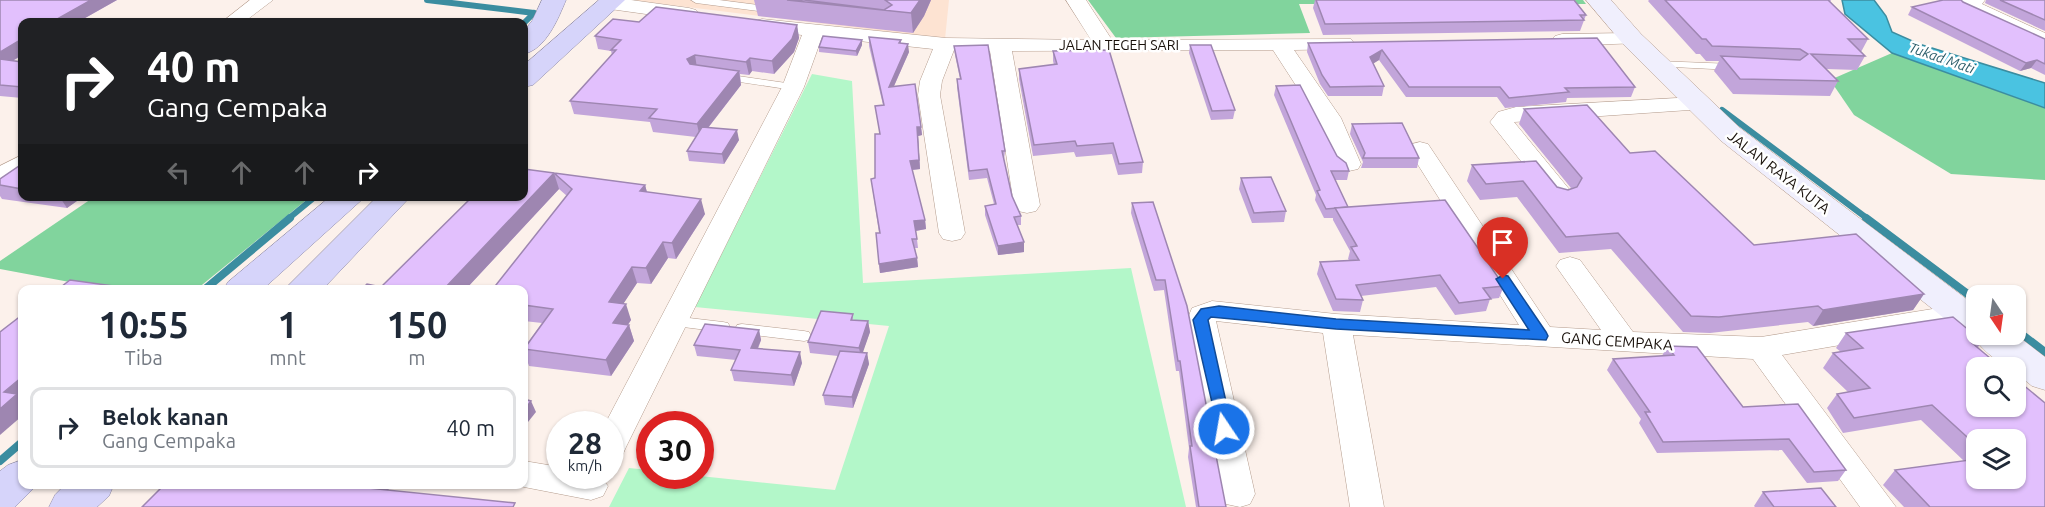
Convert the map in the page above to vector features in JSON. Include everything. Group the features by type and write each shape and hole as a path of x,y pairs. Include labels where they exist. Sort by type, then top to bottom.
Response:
{"highway":[{"path":"528,41 543,24 554,0"},
{"path":"528,75 611,1"},
{"path":"246,285 345,201"},
{"path":"307,285 391,201"},
{"path":"0,495 18,479"},
{"path":"70,507 89,489"}],"main road":[{"name":"JALAN RAYA KUTA","path":"1598,0 1632,39 1696,104 1783,176 1966,317"},
{"name":"JALAN RAYA KUTA","path":"2004,345 2045,376"}],"street":[{"path":"238,18 263,0"},
{"path":"1076,0 1106,46"},
{"path":"1975,0 1966,2 2045,41"},
{"name":"JALAN TEGEH SARI","path":"611,1 814,32 946,44 1106,46 1361,42"},
{"path":"624,419 793,87 814,32"},
{"path":"1538,40 1632,39"},
{"path":"946,44 935,68 929,95 952,233"},
{"path":"1279,44 1329,118 1349,164"},
{"path":"1000,45 1027,205"},
{"path":"1561,195 1502,122 1506,117 1516,114 1696,104"},
{"path":"1420,149 1541,336"},
{"path":"0,177 18,165"},
{"path":"1570,266 1624,341"},
{"name":"GANG CEMPAKA","path":"1238,494 1201,320 1202,315 1219,311 1336,324 1624,341 1698,348 1761,348 1966,326"},
{"path":"1336,324 1367,507"},
{"path":"1761,348 1879,507"},
{"path":"528,475 546,479"}],"lane":[{"path":"696,0 791,12"},
{"path":"1657,64 1747,67"},
{"path":"708,75 793,87"},
{"path":"672,321 804,336"}],"shaded area":[{"path":"631,0 949,0 945,39"}],"green space":[{"path":"1088,0 1583,0 1586,4 1299,4 1310,33 1116,38"},
{"path":"1892,53 2045,108 2045,180 1951,174 1854,115 1830,80"},
{"path":"812,74 852,81 863,283 1131,268 1186,507 609,507 618,489 624,489 624,478 629,468 636,469 636,489 714,489 714,477 835,490 889,326 695,307"},
{"path":"88,201 305,201 202,285 86,285 0,269 0,261"}],"water":[{"name":"Tukad Mati","path":"1842,0 1874,0 1886,16 1892,32 1919,44 2045,83 2045,108 1892,53 1845,14"}],"building":[{"path":"0,0 91,0 59,18 18,18 18,41 0,52"},
{"path":"787,0 884,10 892,5 885,0 920,0 911,13"},
{"path":"1316,0 1574,0 1586,15 1580,15 1584,20 1325,24"},
{"path":"1665,0 1828,0 1868,39 1848,39 1865,56 1811,54 1838,81 1740,79 1721,56 1800,60 1808,54 1800,49 1712,46 1706,39 1702,39"},
{"path":"1943,0 1961,0 2045,39 2045,64 2037,60 2026,63 1912,7"},
{"path":"2000,0 2045,0 2045,20"},
{"path":"656,7 797,25 792,39 772,61 750,58 746,62 695,55 687,59 690,64 739,71 697,124 649,118 657,109 570,101 616,50 611,50 621,40 595,36 613,19 639,22"},
{"path":"823,36 862,40 856,51 819,47"},
{"path":"869,37 901,40 899,43 908,44 889,87 915,84 921,127 917,127 919,160 910,161 925,220 914,221 917,239 912,239 917,258 879,264 876,233 880,233 871,179 875,178 875,134 880,134 875,106 884,105"},
{"path":"1597,38 1635,87 1565,88 1569,92 1509,98 1500,87 1409,87 1382,50 1370,57 1384,86 1330,87 1308,43"},
{"path":"988,45 1005,151 1002,151 1012,196 1021,216 1014,217 1024,242 998,246 985,206 996,204 987,169 969,171 957,79 961,79 954,46"},
{"path":"1190,45 1211,45 1235,110 1212,111"},
{"path":"1109,50 1143,162 1119,164 1113,143 1077,146 1075,141 1034,145 1019,69 1057,64 1053,51"},
{"path":"0,59 18,61 18,87 0,85"},
{"path":"1300,85 1337,156 1346,163 1349,171 1331,171 1348,207 1326,209 1276,86"},
{"path":"1587,105 1630,153 1655,151 1754,245 1856,234 1924,294 1823,310 1818,306 1719,317 1691,316 1618,233 1566,237 1523,181 1486,184 1472,165 1536,161 1557,187 1568,190 1577,187 1582,178 1524,109"},
{"path":"1402,123 1419,158 1363,158 1365,153 1352,124"},
{"path":"702,127 737,130 722,154 687,151"},
{"path":"18,167 18,188 0,185 0,179"},
{"path":"528,170 645,185 640,191 701,199 672,243 663,242 646,268 632,267 609,302 626,304 613,323 629,325 606,360 528,350 528,343 553,309 528,306 528,285 496,285 572,189 554,173 528,200"},
{"path":"1271,177 1286,211 1254,213 1241,178"},
{"path":"1445,200 1504,286 1483,288 1491,299 1459,303 1440,275 1356,285 1363,300 1336,299 1320,262 1359,260 1351,247 1357,246 1335,208"},
{"path":"468,201 527,201 448,285 383,285"},
{"path":"1153,202 1187,306 1226,507 1199,507 1180,361 1178,361 1165,280 1156,280 1132,203"},
{"path":"70,280 106,285 64,285"},
{"path":"821,311 853,314 851,320 868,321 859,348 808,342"},
{"path":"1953,317 1966,328 1966,345 1974,345 1989,357 1966,357 1966,417 2026,417 2026,387 2045,403 2045,507 1930,507 1895,470 1966,460 1966,489 2026,489 2026,429 1966,429 1966,436 1932,405 1854,418 1837,394 1870,388 1833,353 1863,348 1846,333"},
{"path":"18,318 18,380 4,392 17,394 0,409 0,332"},
{"path":"705,324 759,330 751,348 800,352 791,375 731,370 740,350 694,345"},
{"path":"1667,346 1697,347 1743,407 1798,404 1846,470 1814,472 1789,439 1663,442 1645,412 1650,412 1613,359 1674,355"},
{"path":"840,351 867,353 852,397 823,395"},
{"path":"1821,488 1836,507 1774,507 1763,492"},
{"path":"160,489 377,489 515,503 513,507 142,507"}],"waterway":[{"path":"427,0 534,13 528,19"},
{"path":"1722,110 1868,219"},
{"path":"288,219 310,201"},
{"path":"210,285 290,218"},
{"path":"1866,218 1966,293"},
{"path":"2026,338 2045,352"},
{"path":"0,461 18,445"}],"route":[{"path":"1224,429 1201,320 1202,315 1206,312 1219,311 1336,324 1541,336 1503,279"}]}
